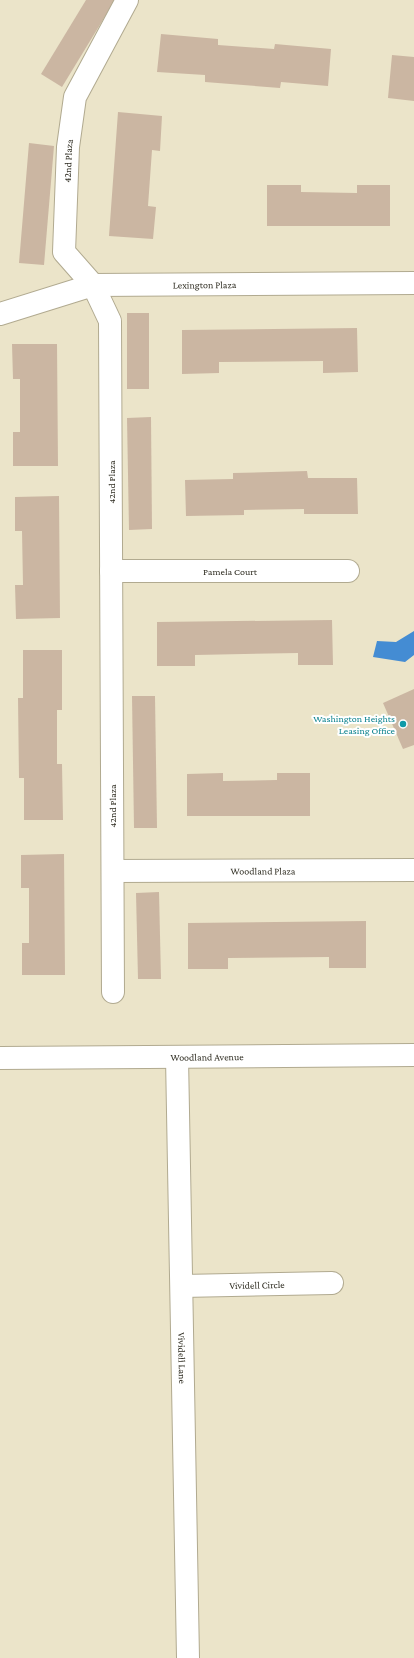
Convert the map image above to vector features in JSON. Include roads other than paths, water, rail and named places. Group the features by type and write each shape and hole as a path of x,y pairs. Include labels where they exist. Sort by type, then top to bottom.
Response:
{"street":[{"name":"42nd Plaza","path":"113,992 110,321 94,285 64,252 68,147 75,97 128,0"},
{"name":"Lexington Plaza","path":"0,314 94,285 414,284"},
{"name":"Pamela Court","path":"111,571 348,571"},
{"name":"Woodland Plaza","path":"113,872 414,870"},
{"name":"Woodland Avenue","path":"0,1058 414,1055"},
{"name":"Vividell Lane","path":"177,1057 188,1658"},
{"name":"Vividell Circle","path":"182,1286 332,1283"}],"water":[{"path":"414,631 414,655 405,662 373,657 377,641 396,642"}],"place":[{"name":"Washington Heights Leasing Office","path":"403,724"}]}
